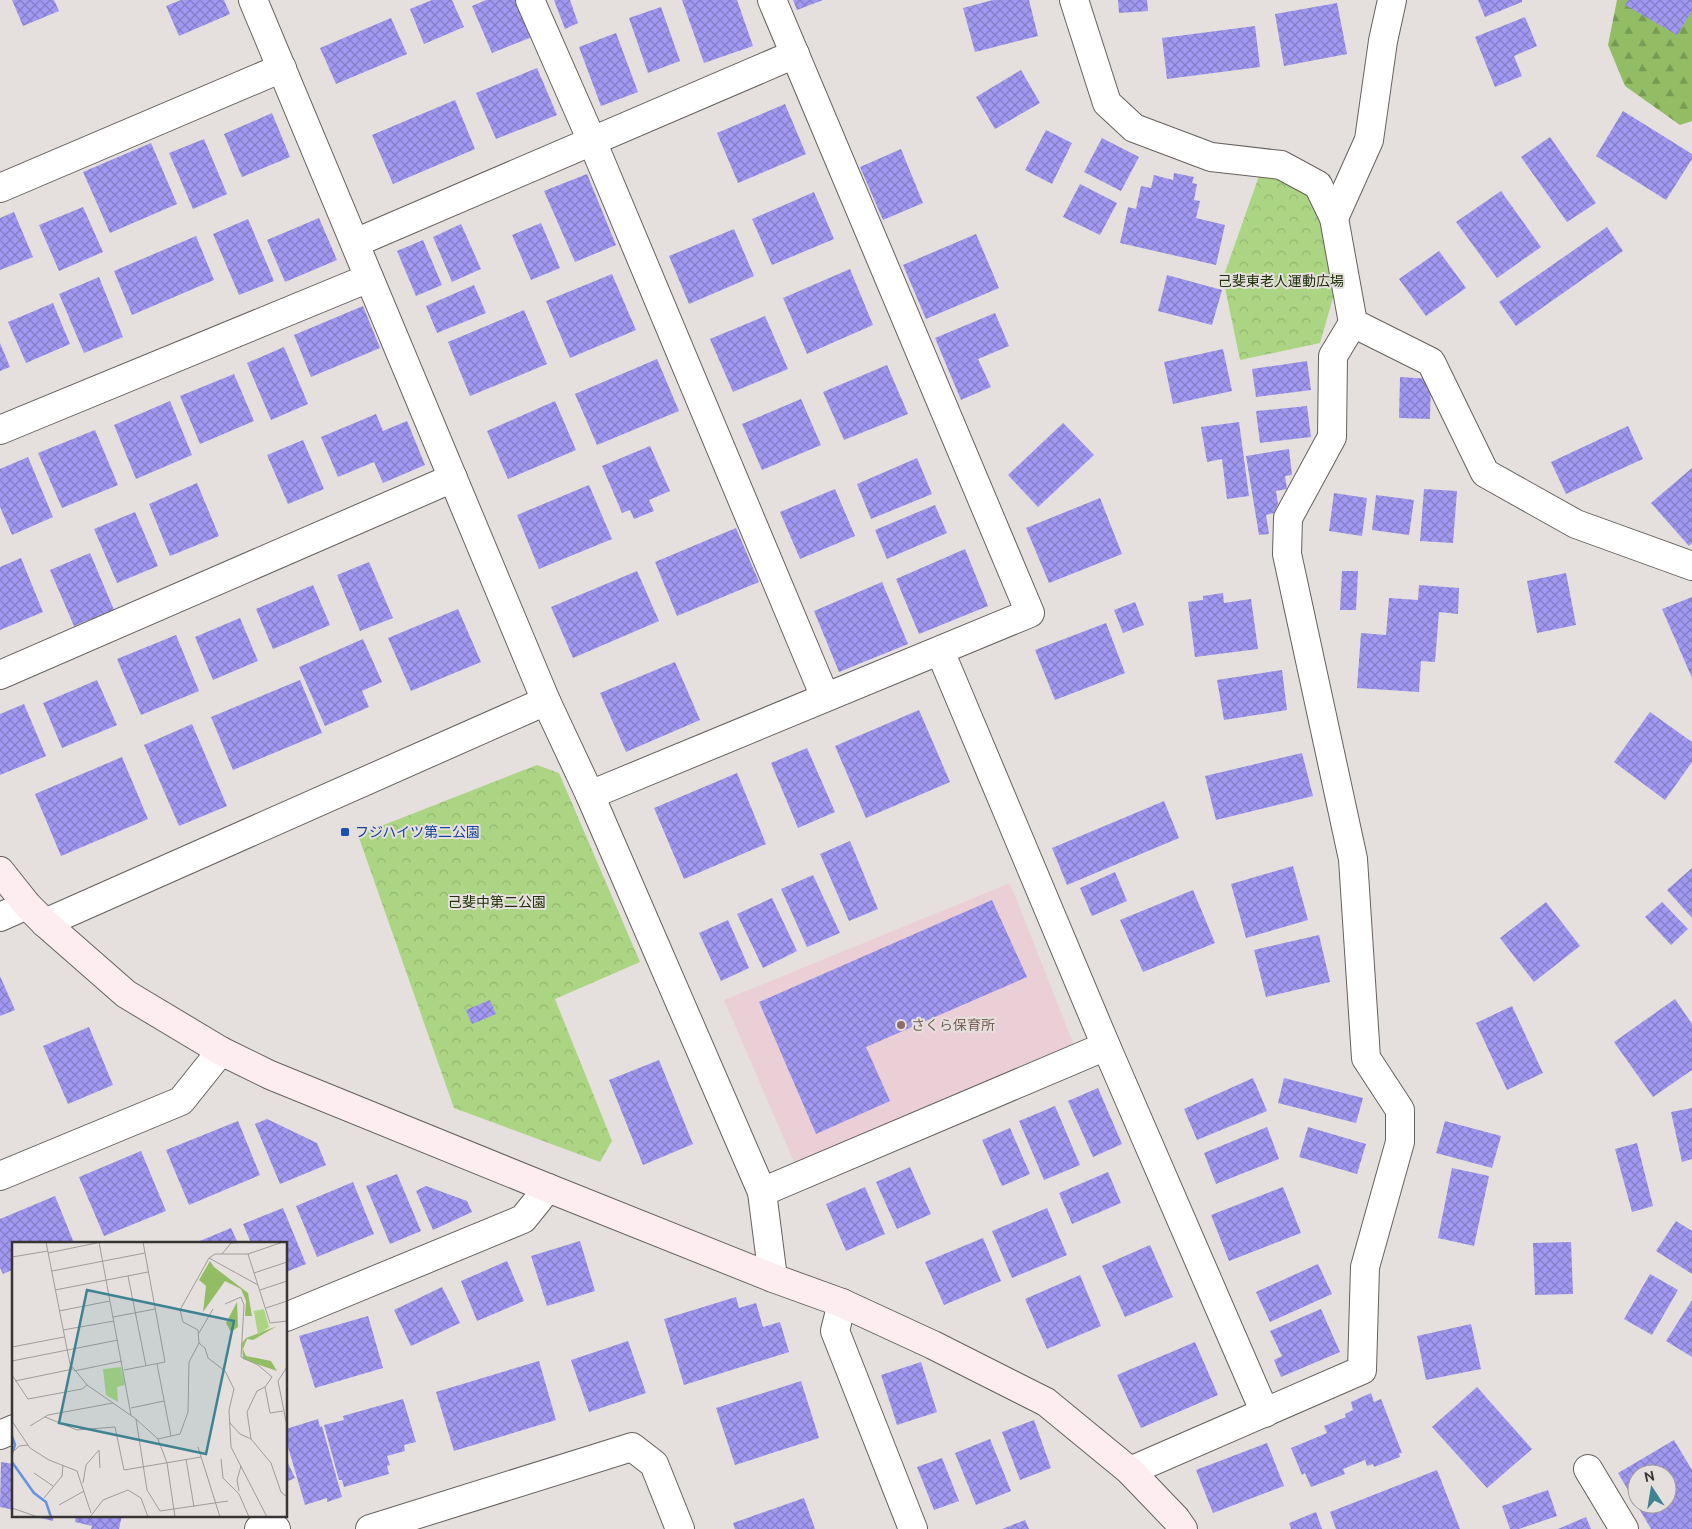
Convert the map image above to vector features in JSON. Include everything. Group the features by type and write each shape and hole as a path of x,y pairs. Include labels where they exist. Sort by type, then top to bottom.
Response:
{"street":[{"path":"253,0 546,701 590,795 762,1192 773,1278"},
{"path":"530,0 592,141 825,697"},
{"path":"590,795 1030,613 772,0"},
{"path":"1074,0 1108,102 1134,128 1211,157 1280,165 1318,185 1334,218 1354,323 1333,356 1332,437 1288,518 1287,554 1353,859 1366,1058 1400,1110 1400,1142 1365,1267 1362,1370 1130,1471"},
{"path":"1334,218 1369,140 1382,41 1392,0"},
{"path":"355,243 795,54"},
{"path":"0,188 282,68"},
{"path":"0,430 369,278"},
{"path":"1354,323 1431,362 1485,474 1576,524 1692,566"},
{"path":"0,675 453,478"},
{"path":"940,651 1106,1046 1265,1413"},
{"path":"0,917 36,914 546,701"},
{"path":"0,871 36,914 126,994 220,1051 270,1075 548,1188 773,1278 842,1302 933,1345 1046,1402 1130,1471 1176,1519 1183,1529"},
{"path":"762,1192 1106,1046"},
{"path":"0,1176 181,1101 220,1051"},
{"path":"288,1316 524,1219 548,1188"},
{"path":"842,1302 835,1331 913,1529"},
{"path":"0,1435 12,1430"},
{"path":"370,1529 632,1447 654,1464 680,1529"},
{"path":"1588,1469 1624,1529"},
{"path":"259,1529 263,1526 276,1529"}],"shaded area":[{"name":"さくら保育所","path":"1010,883 1076,1050 808,1165 793,1160 724,1000"}],"green space":[{"path":"1617,0 1692,0 1692,121 1680,125 1625,86 1608,45"},
{"name":"己斐東老人運動広場","path":"1260,173 1278,176 1312,193 1328,223 1337,284 1320,343 1240,360 1223,278"},
{"name":"己斐中第二公園","path":"537,765 559,773 640,962 555,999 612,1141 600,1162 454,1108 358,835"}],"building":[{"path":"12,0 54,0 59,11 23,26"},
{"path":"181,0 224,0 230,14 179,36 166,6"},
{"path":"432,0 452,0 464,27 424,44 410,9"},
{"path":"486,0 516,0 532,37 492,53 472,6"},
{"path":"554,0 570,0 578,23 565,29"},
{"path":"682,0 737,0 753,46 704,63"},
{"path":"793,0 823,0 797,10"},
{"path":"993,0 1029,0 1038,36 975,52 963,8"},
{"path":"1118,0 1147,0 1148,11 1119,13"},
{"path":"1478,0 1522,0 1522,2 1485,17"},
{"path":"1628,0 1692,0 1692,11 1677,35 1625,5"},
{"path":"1337,3 1347,54 1284,66 1275,14"},
{"path":"661,7 680,61 648,73 629,18"},
{"path":"1525,17 1537,46 1514,56 1522,76 1495,87 1475,37"},
{"path":"391,18 407,54 336,84 320,48"},
{"path":"1255,26 1260,67 1167,79 1162,38"},
{"path":"616,33 638,92 601,106 579,47"},
{"path":"537,68 557,115 496,139 476,93"},
{"path":"1021,70 1040,103 995,129 976,97"},
{"path":"455,100 475,149 393,184 372,135"},
{"path":"785,104 806,154 738,183 717,133"},
{"path":"1623,111 1692,154 1692,159 1666,200 1596,156"},
{"path":"272,113 290,157 242,177 224,134"},
{"path":"1046,130 1072,143 1052,184 1025,170"},
{"path":"1550,137 1596,203 1567,222 1521,157"},
{"path":"1102,138 1139,157 1121,191 1084,172"},
{"path":"204,139 227,194 193,209 169,153"},
{"path":"151,143 177,204 110,233 83,172"},
{"path":"901,149 923,203 883,220 860,167"},
{"path":"1174,173 1194,177 1192,183 1197,184 1194,200 1200,201 1196,218 1225,225 1216,265 1120,243 1128,207 1136,209 1141,186 1151,188 1154,175 1173,180"},
{"path":"587,174 616,245 575,262 544,191"},
{"path":"1080,184 1117,203 1100,235 1063,217"},
{"path":"1501,191 1541,247 1497,278 1456,222"},
{"path":"814,192 834,239 772,265 752,219"},
{"path":"83,207 103,252 59,271 39,225"},
{"path":"14,212 33,257 0,270 0,218"},
{"path":"319,218 337,260 285,282 267,240"},
{"path":"248,219 274,281 239,295 213,234"},
{"path":"541,223 560,268 531,280 512,235"},
{"path":"461,224 481,269 452,282 433,237"},
{"path":"1607,227 1623,251 1516,326 1499,302"},
{"path":"734,229 754,276 689,304 669,256"},
{"path":"976,234 999,288 926,319 903,265"},
{"path":"196,236 214,280 132,315 114,271"},
{"path":"423,240 442,285 416,296 397,251"},
{"path":"1439,251 1466,288 1426,316 1399,279"},
{"path":"850,269 873,325 807,354 783,298"},
{"path":"612,274 636,330 570,358 546,301"},
{"path":"1167,275 1222,290 1212,325 1158,311"},
{"path":"99,277 123,337 84,353 59,294"},
{"path":"474,285 486,313 437,333 426,306"},
{"path":"53,303 70,344 26,363 8,322"},
{"path":"363,306 380,348 311,377 294,335"},
{"path":"524,310 547,364 470,396 448,342"},
{"path":"995,313 1009,346 978,359 991,387 961,400 935,338"},
{"path":"765,316 788,369 733,392 710,339"},
{"path":"0,343 10,367 0,371"},
{"path":"284,347 308,404 271,420 247,363"},
{"path":"1223,349 1232,391 1173,404 1164,362"},
{"path":"657,359 679,411 597,445 575,394"},
{"path":"1307,361 1311,390 1256,397 1252,369"},
{"path":"887,365 908,414 844,440 823,392"},
{"path":"234,374 254,421 200,444 180,396"},
{"path":"1400,377 1431,379 1430,419 1399,418"},
{"path":"801,399 821,445 762,470 742,424"},
{"path":"170,401 192,455 136,479 114,425"},
{"path":"555,401 576,450 508,479 487,431"},
{"path":"1307,406 1311,437 1260,443 1256,411"},
{"path":"376,414 383,431 407,421 425,465 383,483 374,462 338,477 321,437"},
{"path":"1239,422 1249,496 1227,499 1222,459 1207,462 1201,427"},
{"path":"1063,423 1094,455 1038,507 1008,475"},
{"path":"1628,426 1643,459 1566,494 1551,462"},
{"path":"95,430 118,485 62,508 38,453"},
{"path":"303,440 324,489 288,504 267,455"},
{"path":"650,446 670,491 649,500 654,511 634,519 630,510 622,513 602,466"},
{"path":"1289,449 1292,475 1285,476 1287,489 1276,491 1278,504 1274,513 1266,515 1269,534 1259,535 1246,456"},
{"path":"28,457 53,517 12,535 0,507 0,469"},
{"path":"917,458 932,494 871,519 857,484"},
{"path":"1692,468 1692,543 1689,546 1651,503"},
{"path":"197,483 219,536 170,556 149,504"},
{"path":"589,485 612,539 539,569 517,515"},
{"path":"835,489 855,536 800,559 780,512"},
{"path":"1424,489 1457,491 1453,543 1420,541"},
{"path":"1334,493 1367,498 1362,536 1329,531"},
{"path":"1376,495 1414,500 1409,535 1372,530"},
{"path":"1100,498 1122,554 1049,583 1026,528"},
{"path":"935,505 947,533 887,559 875,530"},
{"path":"135,512 158,566 117,583 94,529"},
{"path":"736,528 759,582 677,616 655,562"},
{"path":"965,549 988,606 919,634 896,579"},
{"path":"90,553 114,610 74,626 50,570"},
{"path":"21,558 43,612 0,630 0,567"},
{"path":"369,562 393,618 360,631 337,575"},
{"path":"637,571 659,621 573,658 551,607"},
{"path":"1342,571 1358,571 1356,610 1340,610"},
{"path":"1566,573 1576,625 1537,633 1527,581"},
{"path":"882,582 908,644 839,672 814,611"},
{"path":"313,585 330,625 273,649 256,609"},
{"path":"1419,585 1459,588 1458,614 1439,612 1435,662 1421,661 1419,692 1357,688 1361,633 1386,635 1389,598 1418,600"},
{"path":"1223,593 1224,603 1251,599 1258,649 1195,657 1188,602 1203,600 1203,596"},
{"path":"1692,597 1692,678 1662,609"},
{"path":"1135,602 1144,625 1123,633 1114,610"},
{"path":"458,609 481,662 411,691 388,638"},
{"path":"240,618 258,661 213,680 195,637"},
{"path":"1106,623 1125,673 1055,700 1035,650"},
{"path":"176,635 199,691 141,715 117,659"},
{"path":"363,639 382,682 362,691 369,707 325,726 299,667"},
{"path":"675,662 700,720 626,752 600,693"},
{"path":"1282,670 1287,710 1224,720 1217,680"},
{"path":"97,680 117,725 62,748 43,703"},
{"path":"300,680 322,733 233,770 211,717"},
{"path":"24,704 46,756 0,775 0,714"},
{"path":"919,710 950,782 866,818 835,746"},
{"path":"1650,712 1692,742 1692,762 1665,800 1614,762"},
{"path":"192,724 227,806 179,826 144,745"},
{"path":"807,748 835,812 798,828 771,763"},
{"path":"1302,753 1313,796 1216,820 1205,776"},
{"path":"122,757 148,819 61,856 35,794"},
{"path":"737,773 766,844 684,879 654,808"},
{"path":"1164,801 1179,838 1067,885 1052,848"},
{"path":"850,841 878,909 849,921 820,854"},
{"path":"1293,866 1308,920 1246,938 1231,884"},
{"path":"1692,868 1692,918 1667,890"},
{"path":"1115,872 1127,901 1092,916 1080,888"},
{"path":"813,875 840,933 807,947 781,889"},
{"path":"1193,890 1215,943 1143,972 1120,920"},
{"path":"772,898 797,951 763,968 737,914"},
{"path":"992,900 1027,977 866,1047 890,1101 816,1134 759,1002"},
{"path":"1546,902 1580,946 1534,982 1500,938"},
{"path":"1662,902 1688,929 1671,945 1645,917"},
{"path":"728,920 749,968 721,981 699,933"},
{"path":"1319,935 1330,982 1266,997 1254,950"},
{"path":"0,976 15,1010 0,1016"},
{"path":"1675,999 1692,1024 1692,1070 1653,1097 1614,1042"},
{"path":"490,1000 496,1014 472,1024 466,1010"},
{"path":"1512,1006 1543,1073 1507,1090 1476,1023"},
{"path":"89,1027 113,1085 68,1104 43,1046"},
{"path":"659,1060 693,1144 643,1165 609,1080"},
{"path":"1253,1078 1267,1111 1197,1140 1184,1109"},
{"path":"1284,1078 1363,1098 1356,1123 1278,1103"},
{"path":"1098,1088 1122,1144 1093,1157 1068,1101"},
{"path":"1055,1106 1080,1165 1044,1180 1019,1121"},
{"path":"1692,1108 1692,1159 1682,1162 1671,1112"},
{"path":"267,1119 317,1143 326,1165 280,1184 255,1124"},
{"path":"238,1121 260,1175 189,1205 166,1150"},
{"path":"1445,1121 1501,1136 1492,1168 1436,1153"},
{"path":"1267,1127 1279,1159 1216,1184 1204,1153"},
{"path":"1308,1127 1366,1144 1357,1174 1299,1157"},
{"path":"1010,1128 1030,1174 1002,1186 982,1140"},
{"path":"1637,1143 1653,1206 1632,1212 1615,1149"},
{"path":"141,1151 166,1211 104,1236 79,1177"},
{"path":"910,1167 931,1214 897,1229 876,1182"},
{"path":"1452,1168 1489,1176 1474,1246 1438,1238"},
{"path":"1108,1172 1121,1203 1072,1224 1059,1193"},
{"path":"397,1174 421,1231 390,1244 366,1186"},
{"path":"353,1182 374,1234 317,1257 296,1206"},
{"path":"426,1186 467,1201 472,1212 433,1230 416,1191"},
{"path":"865,1187 885,1234 846,1251 826,1204"},
{"path":"1283,1187 1301,1233 1229,1261 1211,1215"},
{"path":"55,1196 74,1242 12,1242 12,1270 3,1274 0,1268 0,1219"},
{"path":"283,1208 306,1264 288,1271 288,1242 251,1242 243,1224"},
{"path":"1047,1208 1067,1255 1012,1278 992,1231"},
{"path":"1676,1221 1692,1231 1692,1274 1656,1251"},
{"path":"231,1228 238,1242 197,1242"},
{"path":"983,1238 1001,1281 944,1305 925,1262"},
{"path":"580,1241 595,1291 547,1306 531,1256"},
{"path":"1571,1242 1573,1294 1535,1295 1533,1243"},
{"path":"1150,1245 1173,1297 1125,1317 1102,1266"},
{"path":"507,1261 524,1301 477,1321 461,1281"},
{"path":"1318,1264 1332,1294 1270,1322 1256,1292"},
{"path":"1650,1274 1678,1290 1652,1335 1624,1319"},
{"path":"1080,1275 1101,1326 1047,1349 1025,1299"},
{"path":"442,1287 460,1323 411,1346 394,1310"},
{"path":"736,1297 739,1308 756,1303 763,1327 780,1322 789,1352 684,1385 664,1319"},
{"path":"1692,1300 1692,1357 1666,1341"},
{"path":"1321,1309 1340,1352 1281,1377 1274,1360 1282,1356 1270,1331"},
{"path":"368,1316 383,1368 315,1388 299,1336"},
{"path":"1471,1324 1481,1369 1426,1380 1417,1336"},
{"path":"628,1341 646,1393 589,1412 571,1360"},
{"path":"1195,1342 1218,1395 1141,1428 1117,1375"},
{"path":"539,1361 556,1420 454,1451 436,1392"},
{"path":"921,1362 937,1412 897,1425 881,1375"},
{"path":"801,1381 819,1438 735,1465 716,1408"},
{"path":"1477,1387 1532,1449 1487,1488 1432,1427"},
{"path":"1371,1393 1374,1402 1381,1399 1402,1453 1399,1453 1400,1457 1374,1467 1373,1464 1367,1466 1365,1460 1343,1469 1345,1474 1311,1487 1305,1473 1302,1475 1291,1448 1327,1433 1324,1426 1346,1417 1345,1414 1353,1410 1351,1402"},
{"path":"403,1399 416,1442 404,1445 405,1451 387,1456 390,1465 387,1466 389,1474 344,1487 342,1480 339,1480 324,1425 344,1420 343,1416"},
{"path":"318,1419 320,1427 322,1426 342,1497 327,1502 327,1498 305,1505 288,1447 288,1428"},
{"path":"1034,1420 1051,1468 1020,1480 1002,1432"},
{"path":"990,1439 1011,1491 976,1505 955,1453"},
{"path":"1674,1440 1692,1470 1692,1529 1651,1529 1642,1514 1677,1514 1677,1464 1633,1464"},
{"path":"1267,1443 1284,1486 1213,1513 1196,1470"},
{"path":"942,1458 959,1501 934,1510 917,1467"},
{"path":"1,1462 12,1464 12,1510 0,1507"},
{"path":"288,1463 295,1478 288,1481"},
{"path":"1627,1468 1627,1488 1618,1473"},
{"path":"1437,1470 1460,1529 1336,1529 1330,1512"},
{"path":"1548,1490 1557,1516 1519,1529 1510,1529 1502,1506"},
{"path":"804,1498 815,1529 735,1529 733,1523"},
{"path":"1316,1512 1322,1529 1291,1529 1289,1523"},
{"path":"32,1516 54,1516 53,1521"},
{"path":"76,1516 122,1516 119,1529 91,1529 92,1526 75,1522"},
{"path":"1586,1517 1591,1529 1558,1529"},
{"path":"1025,1520 1029,1529 1002,1529"}],"place":[{"name":"フジハイツ第二公園","path":"345,832"},
{"name":"さくら保育所","path":"901,1025"}]}
